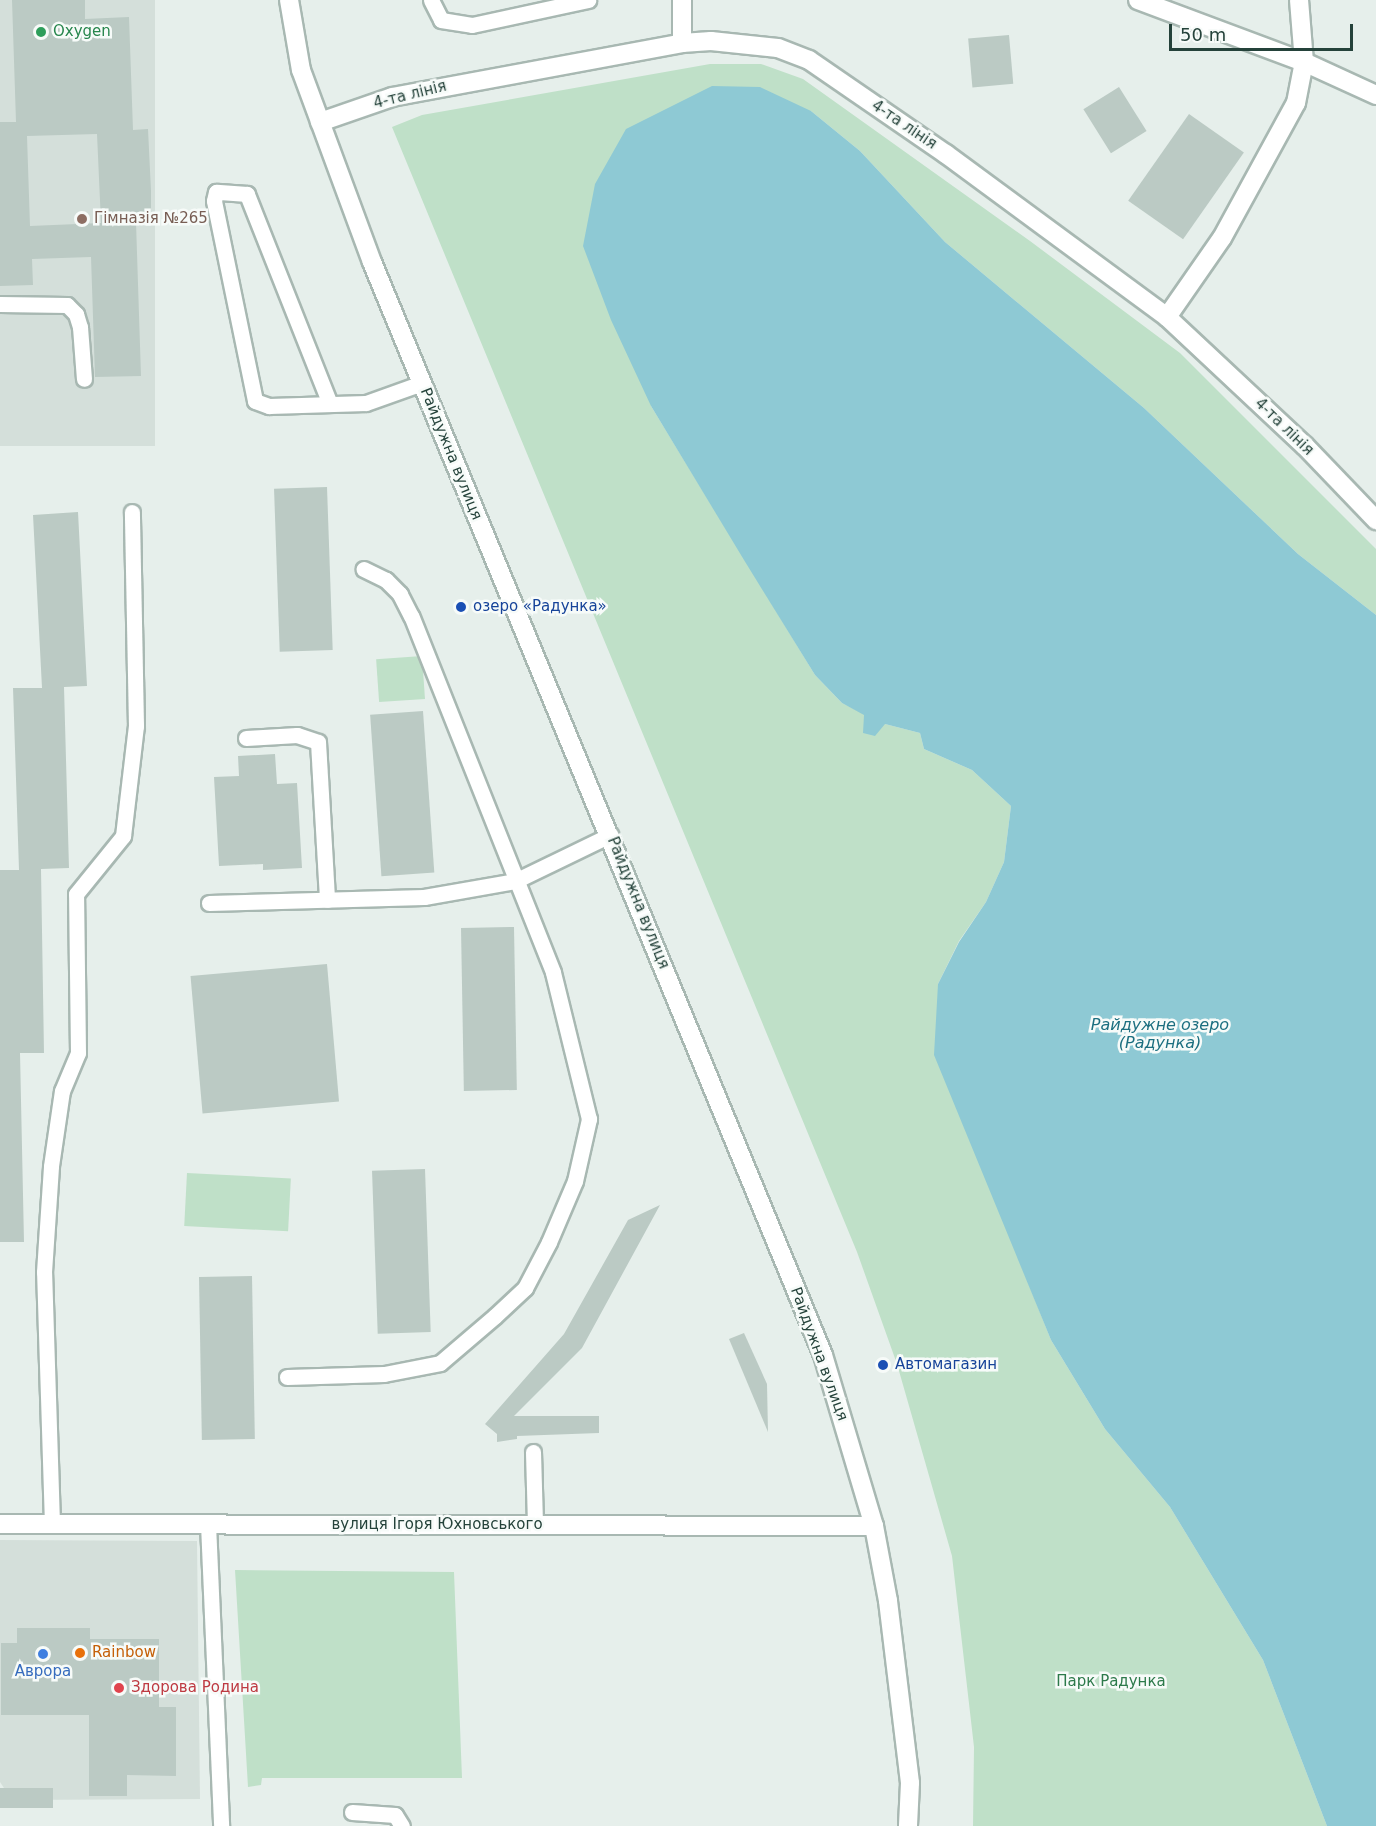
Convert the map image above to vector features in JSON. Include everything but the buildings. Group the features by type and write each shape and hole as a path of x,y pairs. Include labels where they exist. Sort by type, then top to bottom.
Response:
{"street":[{"name":"Райдужна вулиця","path":"290,0 301,70 422,382 822,1355 874,1526 888,1601 910,1783 908,1826"},
{"path":"682,0 682,43"},
{"path":"1138,0 1304,62 1376,95"},
{"path":"1167,317 1222,238 1296,103 1304,62 1299,0"},
{"name":"4-та лінія","path":"320,122 392,97 682,43 711,40 778,48 809,60 946,154 1167,317 1305,446 1376,520"},
{"name":"вулиця Ігоря Юхновського","path":"0,1524 874,1526"}],"lane":[{"path":"430,0 441,20 472,25 588,0"},
{"path":"330,404 247,194 216,192 214,201 255,401 269,406 366,403 422,382"},
{"path":"0,304 67,305 76,314 80,327 84,379"},
{"path":"52,1524 44,1272 51,1166 62,1091 78,1053 76,894 123,836 136,726 132,512"},
{"path":"287,1377 384,1374 440,1363 525,1288 549,1242 575,1181 589,1119 553,972 408,609 386,580 363,568"},
{"path":"246,738 297,735 318,742 327,900"},
{"path":"209,903 424,897 515,881 610,836"},
{"path":"533,1452 536,1525"},
{"path":"208,1524 221,1826"},
{"path":"352,1812 395,1815 402,1826"}],"shaded area":[{"name":"Гімназія №265","path":"0,0 155,0 155,446 0,446"},
{"path":"0,1540 197,1541 200,1799 12,1800 0,1782"}],"green space":[{"name":"Парк Радунка","path":"710,64 761,64 803,79 1030,241 1180,353 1376,549 1376,615 1298,554 1144,408 945,242 860,151 811,111 651,406 815,675 842,703 885,724 920,733 924,749 972,770 1011,806 1004,862 986,902 959,941 938,984 1003,1220 1051,1340 1105,1429 1170,1507 1263,1660 1327,1826 973,1826 974,1747 952,1556 897,1364 857,1252 392,127 422,115"},
{"path":"422,656 425,699 379,702 376,659"},
{"path":"187,1173 291,1178 288,1231 184,1226"},
{"path":"235,1570 454,1572 462,1778 262,1778 261,1785 248,1787"}],"water":[{"name":"Райдужне озеро (Радунка)","path":"712,86 760,87 811,111 860,151 945,242 1144,408 1298,554 1376,615 1376,1826 1327,1826 1263,1660 1170,1507 1105,1429 1051,1340 934,1055 938,984 959,942 986,902 1004,862 1011,806 972,770 924,749 920,733 885,724 875,736 863,733 864,715 842,703 815,675 651,406 611,320 583,246 595,184 626,129"}],"place":[{"name":"Oxygen","path":"41,32"},
{"name":"Гімназія №265","path":"82,219"},
{"name":"озеро «Радунка»","path":"461,607"},
{"name":"Автомагазин","path":"883,1365"},
{"name":"Rainbow","path":"80,1653"},
{"name":"Аврора","path":"43,1654"},
{"name":"Здорова Родина","path":"119,1688"}]}
